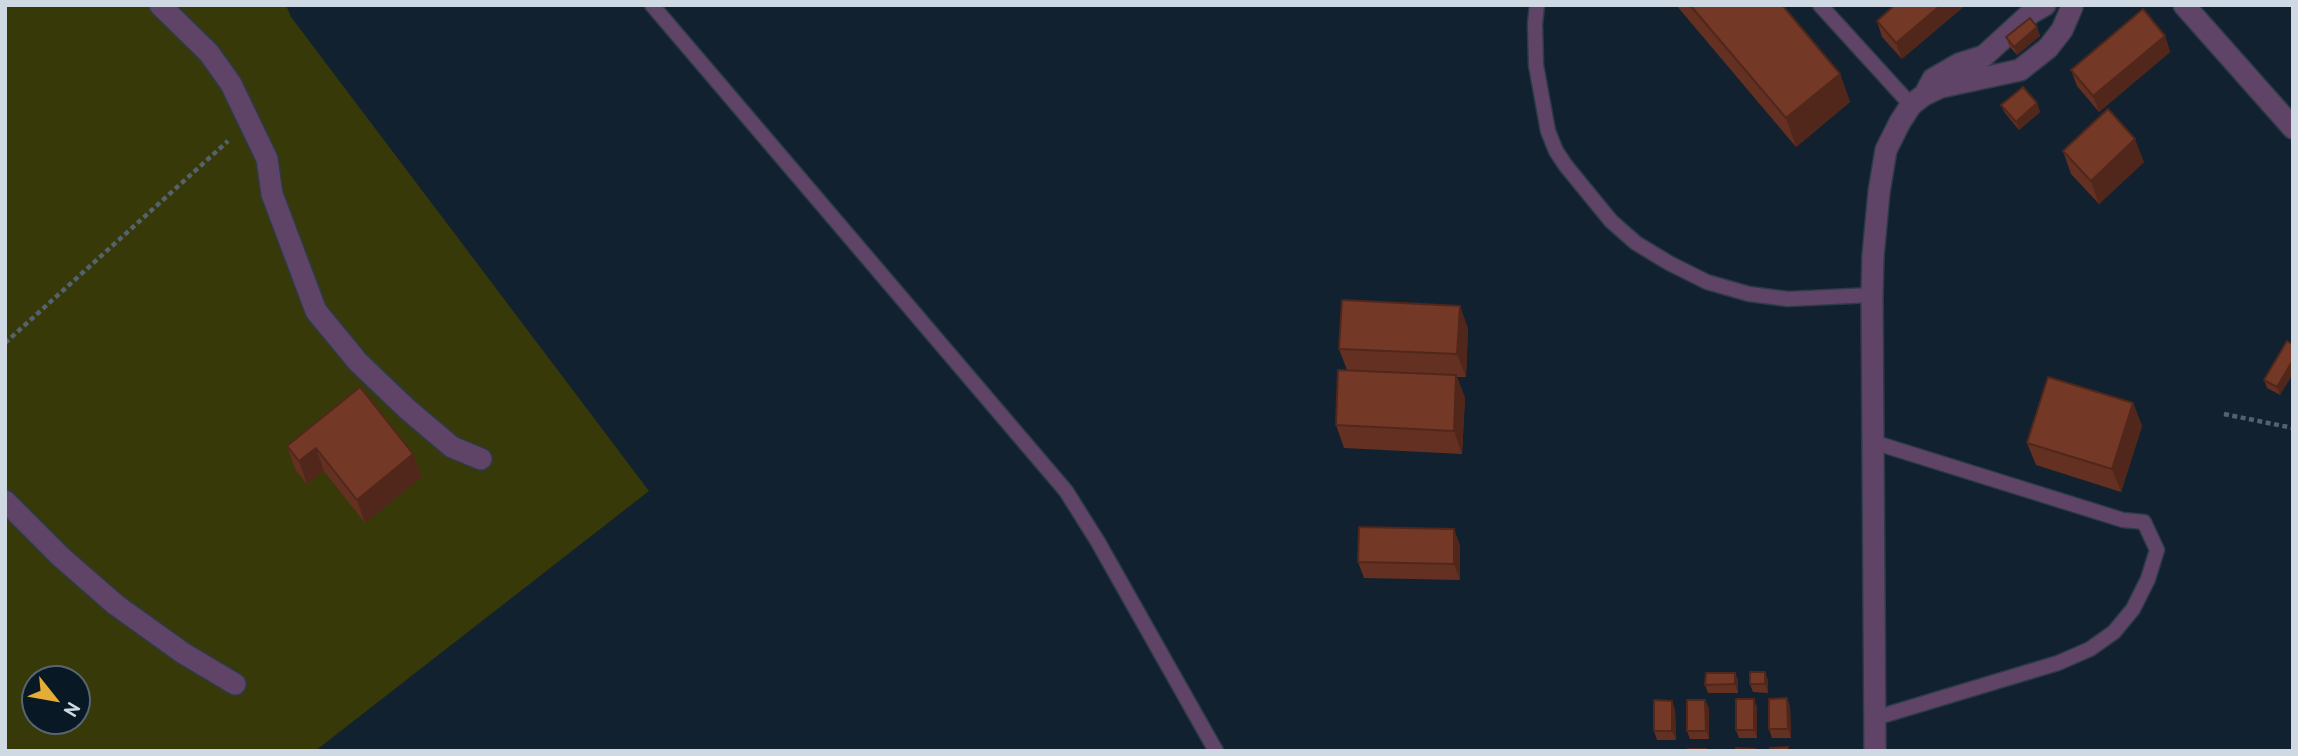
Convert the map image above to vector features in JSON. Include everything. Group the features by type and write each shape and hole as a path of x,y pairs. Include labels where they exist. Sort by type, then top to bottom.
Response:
{"street":[{"path":"160,5 209,53 231,84 267,159 272,194 316,311 358,362 406,408 452,447 481,459"},
{"path":"1875,751 1872,295 1879,192 1886,150 1900,122 1933,79 1959,64 1984,56 2031,13 2048,5 2073,6 2062,30 2048,48 2020,70 1941,87 1918,100"},
{"path":"2184,5 2293,128"},
{"path":"5,501 61,557 116,605 183,653 235,684"}],"lane":[{"path":"652,5 1066,491 1098,542 1216,751"},
{"path":"1537,5 1536,65 1548,131 1556,151 1611,221 1636,243 1707,282 1749,294 1788,299 1872,295"},
{"path":"1820,5 1918,100"},
{"path":"1873,442 2123,520 2144,523 2157,550 2148,579 2133,609 2114,632 2090,649 2058,663 1875,718"}],"path":[{"path":"5,342 249,121"},
{"path":"2224,414 2293,428"}],"shaded area":[{"path":"5,5 286,5 291,17 649,491 315,751 5,751"}],"building":[{"path":"1690,5 1782,5 1840,74 1786,118"},
{"path":"1895,5 1941,5 1896,43 1877,21"},
{"path":"2143,9 2165,36 2093,96 2071,70"},
{"path":"2030,18 2037,27 2014,47 2006,37"},
{"path":"2023,87 2037,103 2016,122 2001,105"},
{"path":"2108,109 2135,139 2091,181 2063,151"},
{"path":"1342,300 1460,306 1457,354 1339,349"},
{"path":"2287,341 2293,345 2293,360 2277,387 2264,380"},
{"path":"1338,370 1456,375 1454,431 1336,425"},
{"path":"2048,377 2133,403 2112,469 2027,443"},
{"path":"360,387 413,454 357,500 316,448 299,461 287,446"},
{"path":"1359,527 1454,529 1454,564 1358,562"},
{"path":"1750,672 1765,672 1765,684 1750,684"},
{"path":"1706,673 1735,673 1735,684 1705,685"},
{"path":"1787,698 1788,729 1769,729 1769,699"},
{"path":"1736,699 1754,699 1754,730 1736,730"},
{"path":"1654,700 1672,701 1672,731 1654,731"},
{"path":"1687,700 1705,700 1706,731 1687,731"},
{"path":"1788,747 1788,751 1770,751 1770,748"},
{"path":"1736,748 1755,749 1755,751 1736,751"},
{"path":"1706,749 1706,751 1688,751"}]}
